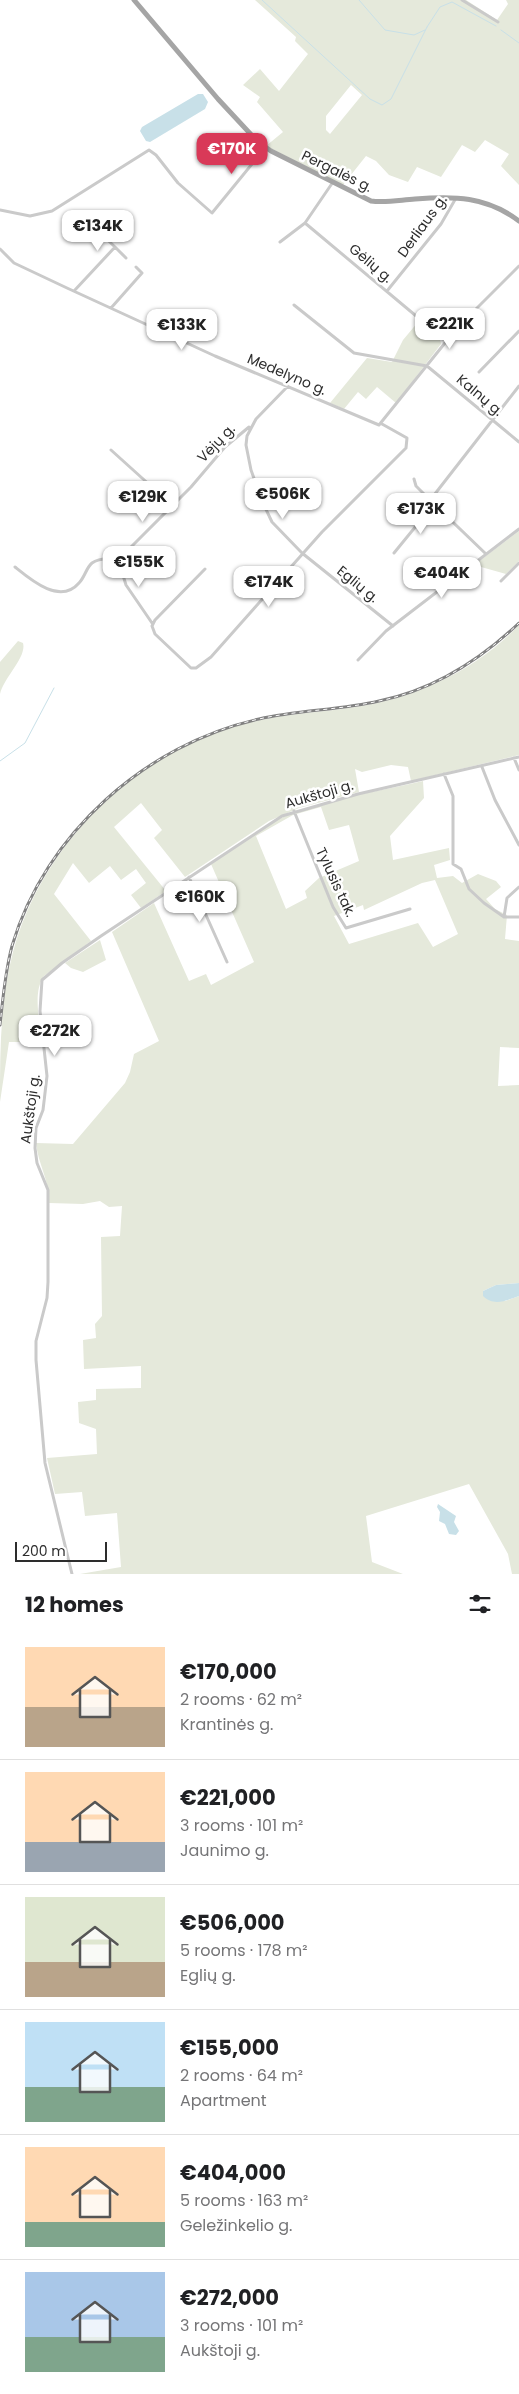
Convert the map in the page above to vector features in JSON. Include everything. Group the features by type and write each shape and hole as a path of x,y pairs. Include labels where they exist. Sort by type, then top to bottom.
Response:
{"main road":[{"name":"Pergalės g.","path":"134,0 201,80 265,148 364,198 381,202 456,197 489,203 519,221"}],"street":[{"path":"462,0 498,22"},
{"path":"0,210 30,216 52,211 149,150 156,155 178,183 212,213 265,148"},
{"path":"280,242 305,222 333,182"},
{"name":"Derliaus g.","path":"387,292 441,224 456,197"},
{"name":"Gėlių g.","path":"305,222 446,341"},
{"path":"91,224 126,258"},
{"path":"74,292 115,248"},
{"name":"Medelyno g.","path":"0,250 14,263 74,292 215,356 407,438 406,448 302,554"},
{"path":"380,425 446,341 476,307 519,266"},
{"path":"111,308 142,273 136,268"},
{"path":"294,305 354,353 428,366"},
{"path":"479,372 519,332"},
{"name":"Kalnų g.","path":"428,366 519,442"},
{"path":"250,427 288,386"},
{"path":"431,499 519,386"},
{"name":"Vėjų g.","path":"118,559 173,506 225,447 250,427"},
{"name":"Eglių g.","path":"250,427 246,445 251,470 272,522 302,554 393,626"},
{"path":"111,450 173,506"},
{"path":"414,479 416,486 486,554"},
{"path":"394,553 434,504"},
{"path":"358,660 393,626 519,529"},
{"path":"15,567 41,587 63,591 79,583 89,567 97,560 105,558 118,559 126,585 152,623 155,634 185,664 191,668 196,668 211,656 238,628 302,554"},
{"path":"501,581 519,563"},
{"path":"152,623 205,569"},
{"name":"Aukštoji g.","path":"72,1574 46,1463 36,1360 36,1341 47,1298 48,1282 48,1190 37,1163 35,1148 36,1128 43,1110 47,1076 40,1011 40,987 44,977 267,824 294,811 519,757"},
{"path":"514,758 519,770"},
{"path":"482,767 495,800 519,845"},
{"path":"444,774 453,796 453,864 462,871 464,882 484,903 504,917 519,917"},
{"name":"Tylusis tak.","path":"294,811 302,836 333,907 346,928 410,909"},
{"path":"189,877 227,962"},
{"path":"504,917 507,898 519,888"}],"shaded area":[{"path":"255,0 466,0 497,20 508,4 506,0 519,0 519,185 501,166 509,154 485,140 475,152 462,145 441,177 417,167 408,182 389,175 376,161 366,156 343,185 266,146 283,132 257,102 260,97 243,85 260,69 279,91 308,54 295,41 296,37","holes":["351,85 362,95 330,134 326,130 326,116"]},
{"path":"418,322 440,339 441,344 396,403 377,387 366,399 358,392 344,409 330,403 367,358 392,362 403,340"},
{"path":"519,531 519,561 506,574 474,565"},
{"path":"519,625 519,755 411,781 408,767 391,765 362,772 355,769 359,792 299,808 269,821 185,877 154,838 162,830 141,803 114,827 166,891 141,908 131,895 146,883 136,869 121,880 110,866 89,883 73,863 54,894 91,941 44,976 40,983 38,999 43,1042 9,1042 0,1102 3,1008 13,952 28,911 48,871 74,835 105,802 139,774 178,750 218,732 261,720 378,703 422,689 444,679 484,656"},
{"path":"18,641 23,643 22,654 0,694 0,662"},
{"path":"423,781 424,798 390,836 393,860 449,848 450,860 434,865 437,878 453,876 462,883 478,874 496,881 501,887 486,899 495,909 507,915 505,939 519,941 519,1048 500,1047 498,1086 519,1085 519,1283 496,1285 483,1291 505,1301 519,1296 519,1574 512,1574 508,1554 469,1484 366,1516 372,1562 403,1574 80,1574 121,1567 117,1513 85,1516 82,1492 55,1494 47,1458 97,1454 96,1429 79,1423 78,1402 96,1400 96,1389 141,1388 141,1366 84,1369 83,1340 96,1338 95,1324 102,1316 101,1237 120,1236 122,1206 109,1207 100,1201 83,1204 49,1203 48,1188 36,1143 73,1144 125,1083 130,1072 134,1054 159,1041 112,932 154,903 189,981 206,974 211,985 254,962 211,864 275,821 291,814 347,797","holes":["321,807 329,830 349,825 359,861 319,878 305,891 307,898 286,909 256,836 293,815","435,880 458,934 433,947 418,923 349,944 334,916 363,905 364,910 422,883"]},
{"path":"100,940 106,960 83,972 71,968 65,963"}],"water":[{"path":"198,94 203,94 208,102 205,109 150,142 146,141 140,131 142,127"},
{"path":"519,1283 519,1296 496,1302 483,1296 483,1291 496,1285"},
{"path":"438,1504 456,1516 454,1522 459,1531 456,1535 449,1534 445,1524 439,1521 440,1512 437,1507"}],"waterway":[{"path":"262,0 370,99 382,105 391,99 427,27"},
{"path":"359,0 385,30 414,35 425,30"},
{"path":"427,27 440,7 452,2 496,26"},
{"path":"501,30 519,43"},
{"path":"0,761 25,743 54,688"}],"railway":[{"path":"0,1025 6,975 12,946 27,905 49,867 75,832 106,800 140,772 177,749 217,731 259,719 379,701 418,689 455,672 472,661 519,623"}]}
